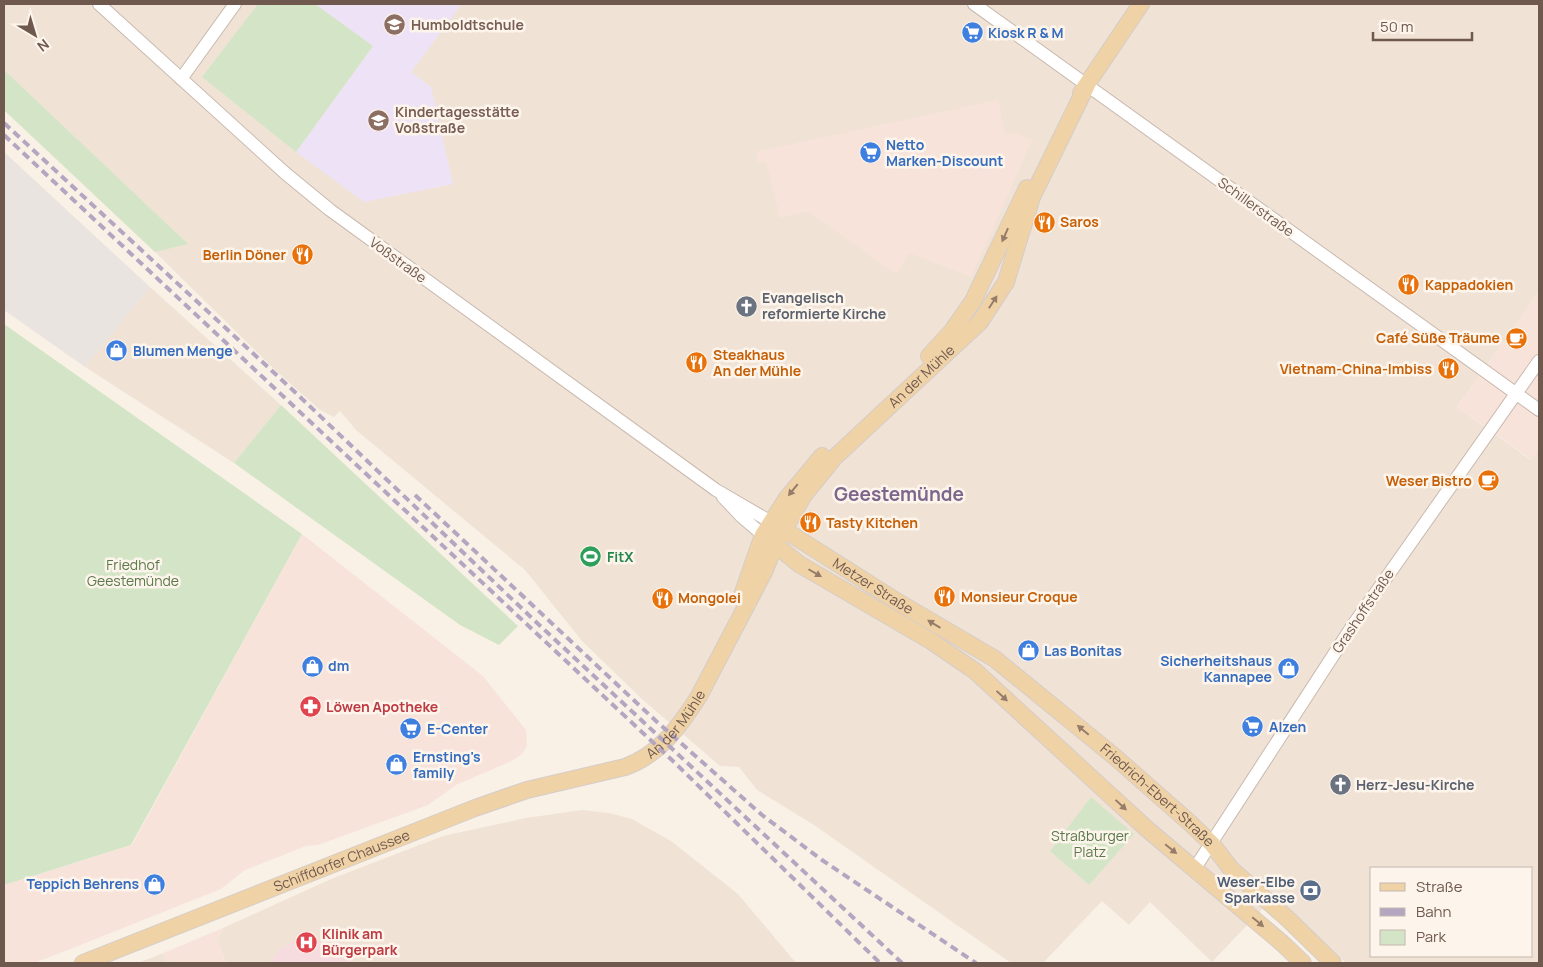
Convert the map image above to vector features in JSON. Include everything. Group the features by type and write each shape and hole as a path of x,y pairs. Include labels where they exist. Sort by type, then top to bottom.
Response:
{"main road":[{"name":"An der Mühle","path":"603,774 640,762 668,738 694,704 724,648 773,532 834,458 980,322 994,303 1006,282 1032,197 1086,85 1141,4"},
{"name":"Metzer Straße","path":"773,532 976,649"},
{"name":"Metzer Straße","path":"773,532 799,564 931,640 965,664"},
{"name":"Friedrich-Ebert-Straße","path":"976,649 995,659 1115,757 1212,844 1231,870 1289,920 1326,961"},
{"name":"Friedrich-Ebert-Straße","path":"965,664 1147,829 1195,868 1303,963"},
{"name":"Schiffdorfer Chaussee","path":"83,963 475,808 527,790 603,774"}],"street":[{"name":"Voßstraße","path":"99,4 285,173 330,210 716,490 742,518 773,532"},
{"path":"181,78 235,4"},
{"name":"Schillerstraße","path":"974,4 1539,410"},
{"name":"Grashoffstraße","path":"1195,868 1353,625 1539,361"}],"shaded area":[{"path":"4,4 1539,4 1539,292 1457,407 1531,460 1539,450 1539,963 1346,963 1273,898 1212,962 1150,902 1129,925 1102,901 1043,963 1011,963 814,825 757,790 739,767 720,766 643,700 582,641 525,570 356,430 340,411 334,417 320,410 273,368 155,252 4,110"},
{"name":"Kindertagesstätte Voßstraße","path":"315,4 462,4 411,72 431,87 453,184 364,202 296,152 373,46"},
{"path":"998,100 1005,134 1015,133 1032,140 971,277 909,253 896,274 808,211 780,218 766,161 758,162 756,152"},
{"path":"4,152 150,287 85,367 4,310"},
{"path":"150,287 281,405 234,463 85,367"},
{"path":"1539,292 1539,450 1532,460 1457,407"},
{"path":"302,534 483,676 526,730 527,746 522,754 512,761 456,785 428,805 318,845 306,846 245,870 221,889 34,963 4,963 4,885 132,845"},
{"path":"582,810 609,813 632,819 671,841 738,894 796,963 226,963 217,941 223,928 331,879 443,836 526,818"},
{"path":"223,928 217,941 226,963 167,963 163,953"},
{"name":"Klinik am Bürgerpark","path":"305,933 353,963 270,963 278,951"},
{"path":"163,953 167,963 138,963"}],"green space":[{"path":"258,4 315,4 373,46 296,152 202,77"},
{"path":"4,70 188,244 155,252 4,110"},
{"name":"Friedhof Geestemünde","path":"4,324 302,534 131,845 4,885"},
{"path":"281,405 518,626 499,645 460,625 234,463"},
{"name":"Straßburger Platz","path":"1091,797 1134,834 1089,885 1050,851"}],"railway":[{"path":"4,123 297,394 535,621 902,963"},
{"path":"4,135 675,763 880,963"},
{"path":"415,495 656,721 762,815 822,860 976,963"}],"place":[{"name":"Humboldtschule","path":"395,25"},
{"name":"Kiosk R & M","path":"972,33"},
{"name":"Kindertagesstätte Voßstraße","path":"379,120"},
{"name":"Netto Marken-Discount","path":"870,153"},
{"name":"Saros","path":"1044,222"},
{"name":"Berlin Döner","path":"302,255"},
{"name":"Kappadokien","path":"1409,285"},
{"name":"Evangelisch reformierte Kirche","path":"746,306"},
{"name":"Café Süße Träume","path":"1516,338"},
{"name":"Blumen Menge","path":"117,351"},
{"name":"Steakhaus An der Mühle","path":"697,363"},
{"name":"Vietnam-China-Imbiss","path":"1448,369"},
{"name":"Weser Bistro","path":"1488,481"},
{"name":"Tasty Kitchen","path":"810,523"},
{"name":"FitX","path":"591,557"},
{"name":"Monsieur Croque","path":"945,597"},
{"name":"Mongolei","path":"662,598"},
{"name":"Las Bonitas","path":"1028,651"},
{"name":"dm","path":"312,666"},
{"name":"Sicherheitshaus Kannapee","path":"1288,669"},
{"name":"Löwen Apotheke","path":"310,707"},
{"name":"Alzen","path":"1253,727"},
{"name":"E-Center","path":"411,729"},
{"name":"Ernsting's family","path":"397,765"},
{"name":"Herz-Jesu-Kirche","path":"1340,785"},
{"name":"Teppich Behrens","path":"155,884"},
{"name":"Weser-Elbe Sparkasse","path":"1311,890"},
{"name":"Klinik am Bürgerpark","path":"306,942"}],"district":[{"name":"Geestemünde","path":"899,494"}]}
